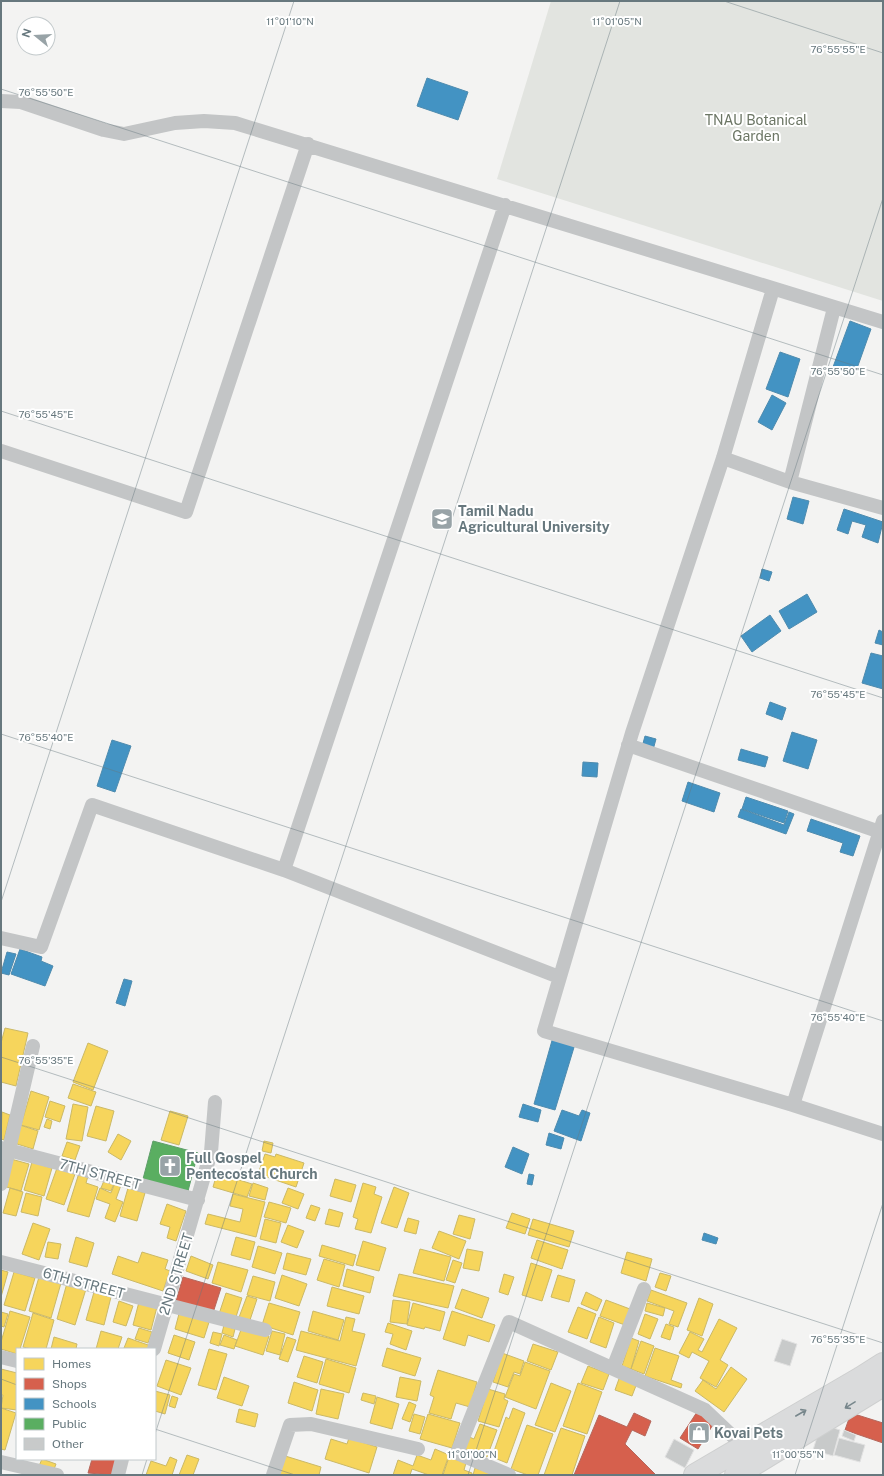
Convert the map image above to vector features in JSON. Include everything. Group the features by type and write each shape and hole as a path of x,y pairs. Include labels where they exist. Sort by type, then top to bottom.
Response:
{"main road":[{"path":"695,1475 883,1364"},
{"path":"736,1475 883,1385"}],"street":[{"path":"1,101 21,102 104,130 124,134 175,123 221,121 235,123 308,144 883,322"},
{"path":"1,451 186,512 308,144"},
{"path":"284,870 505,205"},
{"path":"773,289 723,458 628,746 544,1031 793,1105 883,1134"},
{"path":"790,482 834,308"},
{"path":"723,458 790,482 883,508"},
{"path":"628,746 881,827 793,1105"},
{"path":"1,938 41,947 92,805 284,870 559,977"},
{"path":"1,1184 5,1149 33,1046"},
{"name":"2ND STREET","path":"154,1348 211,1152 215,1102"},
{"name":"7TH STREET","path":"5,1149 198,1200"},
{"name":"6TH STREET","path":"1,1262 265,1330"},
{"path":"612,1368 644,1289"},
{"path":"510,1475 458,1453 509,1322 705,1410 742,1446"},
{"path":"1,1357 16,1361"},
{"path":"273,1475 290,1425 311,1424 418,1449"},
{"path":"118,1475 122,1460"},
{"path":"1,1462 57,1475"}],"green space":[{"name":"TNAU Botanical Garden","path":"551,1 883,1 883,301 497,179"}],"building: Homes":[{"path":"5,1028 28,1033 16,1086 1,1082 1,1043"},
{"path":"88,1043 108,1051 93,1090 73,1082"},
{"path":"73,1084 96,1092 91,1106 68,1098"},
{"path":"31,1091 49,1097 39,1130 21,1125"},
{"path":"50,1101 65,1106 60,1122 45,1117"},
{"path":"73,1104 88,1107 82,1141 66,1139"},
{"path":"96,1106 114,1111 106,1141 87,1136"},
{"path":"170,1111 188,1116 179,1145 161,1140"},
{"path":"2,1112 10,1115 4,1140 1,1139"},
{"path":"47,1119 52,1121 50,1129 44,1127"},
{"path":"20,1125 38,1131 33,1149 14,1143"},
{"path":"118,1134 131,1141 121,1160 108,1152"},
{"path":"264,1141 273,1143 271,1153 262,1151"},
{"path":"67,1142 80,1146 75,1160 62,1156"},
{"path":"265,1154 275,1157 276,1154 304,1163 296,1187 258,1174"},
{"path":"11,1159 29,1164 21,1191 3,1186"},
{"path":"32,1162 52,1168 44,1196 24,1190"},
{"path":"57,1168 75,1174 64,1205 46,1199"},
{"path":"79,1173 88,1176 86,1183 98,1187 89,1217 67,1211"},
{"path":"217,1173 252,1184 247,1197 213,1187"},
{"path":"105,1178 115,1181 111,1191 101,1188"},
{"path":"335,1179 356,1185 351,1202 330,1196"},
{"path":"115,1183 121,1185 116,1199 123,1202 115,1222 105,1218 110,1204 96,1199 100,1188 111,1193"},
{"path":"253,1183 268,1188 265,1200 249,1196"},
{"path":"363,1183 376,1187 374,1194 382,1197 371,1233 355,1229 358,1219 353,1217"},
{"path":"394,1187 409,1193 397,1228 381,1223"},
{"path":"10,1188 23,1192 16,1216 3,1213"},
{"path":"128,1188 145,1193 137,1221 120,1216"},
{"path":"288,1188 304,1194 298,1209 282,1203"},
{"path":"26,1193 42,1197 38,1216 21,1212"},
{"path":"233,1194 265,1202 256,1237 205,1224 208,1214 240,1222 243,1209 230,1206"},
{"path":"269,1202 291,1208 286,1223 264,1217"},
{"path":"167,1204 186,1211 176,1241 167,1238 170,1227 160,1224"},
{"path":"311,1205 320,1208 315,1221 306,1218"},
{"path":"329,1209 343,1213 339,1227 325,1224"},
{"path":"512,1213 530,1219 525,1234 506,1228"},
{"path":"459,1215 475,1219 470,1239 453,1234"},
{"path":"408,1218 419,1221 416,1234 404,1231"},
{"path":"265,1219 281,1223 276,1243 260,1239"},
{"path":"533,1219 574,1231 569,1247 528,1235"},
{"path":"33,1223 50,1229 39,1260 22,1254"},
{"path":"288,1225 304,1231 297,1248 281,1242"},
{"path":"439,1231 466,1241 459,1259 432,1248"},
{"path":"76,1237 94,1243 87,1267 69,1262"},
{"path":"236,1237 255,1242 250,1260 231,1255"},
{"path":"537,1240 568,1250 562,1269 531,1258"},
{"path":"363,1241 386,1248 379,1271 356,1265"},
{"path":"48,1242 61,1244 58,1259 45,1257"},
{"path":"322,1245 356,1255 353,1266 319,1256"},
{"path":"258,1246 282,1253 275,1274 252,1267"},
{"path":"420,1249 451,1257 444,1281 413,1273"},
{"path":"467,1249 483,1252 479,1271 463,1268"},
{"path":"142,1252 168,1260 165,1269 170,1271 163,1291 112,1274 118,1256 138,1263"},
{"path":"627,1252 652,1259 646,1281 621,1273"},
{"path":"287,1253 311,1259 306,1275 283,1269"},
{"path":"191,1256 213,1265 208,1279 186,1271"},
{"path":"324,1259 345,1265 339,1287 317,1280"},
{"path":"453,1260 462,1263 455,1283 446,1280"},
{"path":"218,1262 248,1270 241,1292 212,1283"},
{"path":"531,1263 552,1270 542,1301 522,1295"},
{"path":"347,1269 374,1277 370,1293 343,1286"},
{"path":"1,1270 8,1272 1,1297"},
{"path":"14,1272 35,1278 25,1311 4,1305"},
{"path":"660,1273 671,1276 666,1291 655,1287"},
{"path":"399,1274 454,1286 448,1308 393,1296"},
{"path":"504,1274 514,1277 508,1295 499,1292"},
{"path":"282,1275 307,1284 299,1306 275,1298"},
{"path":"558,1275 575,1280 569,1302 551,1297"},
{"path":"253,1276 275,1282 270,1301 247,1295"},
{"path":"39,1277 61,1283 51,1318 29,1311"},
{"path":"67,1283 86,1289 75,1325 57,1319"},
{"path":"332,1287 364,1296 359,1314 327,1306"},
{"path":"462,1289 489,1298 482,1318 455,1308"},
{"path":"651,1290 687,1303 678,1327 669,1324 674,1311 647,1301"},
{"path":"94,1292 111,1297 104,1325 86,1320"},
{"path":"586,1292 602,1300 597,1311 581,1304"},
{"path":"226,1293 242,1298 235,1320 219,1314"},
{"path":"247,1296 257,1299 249,1323 238,1320"},
{"path":"140,1298 158,1303 151,1330 133,1325"},
{"path":"699,1298 713,1304 702,1336 687,1330"},
{"path":"393,1300 410,1302 407,1324 390,1322"},
{"path":"606,1300 630,1309 625,1325 600,1316"},
{"path":"119,1301 133,1306 126,1326 113,1322"},
{"path":"269,1303 300,1312 293,1335 262,1325"},
{"path":"413,1303 445,1312 440,1331 425,1327 424,1329 407,1325"},
{"path":"647,1303 665,1308 663,1316 645,1311"},
{"path":"578,1307 596,1314 587,1339 568,1332"},
{"path":"180,1310 210,1319 204,1338 175,1329"},
{"path":"10,1311 30,1317 20,1348 16,1348 16,1354 1,1349 1,1342"},
{"path":"313,1311 344,1320 338,1340 308,1331"},
{"path":"452,1311 495,1325 489,1342 468,1335 465,1346 443,1339"},
{"path":"1,1312 8,1314 4,1327 1,1326"},
{"path":"33,1313 54,1320 46,1348 23,1347"},
{"path":"645,1314 658,1319 650,1339 638,1334"},
{"path":"346,1317 355,1319 352,1331 365,1334 356,1366 296,1350 301,1331 340,1341"},
{"path":"599,1317 614,1323 606,1348 590,1342"},
{"path":"719,1319 737,1328 720,1360 728,1365 716,1387 700,1378 709,1361 692,1352 689,1358 679,1353 690,1332 704,1339 698,1350 702,1352"},
{"path":"388,1323 412,1331 406,1350 390,1344 393,1334 385,1332"},
{"path":"666,1324 674,1327 670,1340 661,1337"},
{"path":"224,1325 235,1329 233,1337 222,1333"},
{"path":"242,1327 269,1336 263,1355 235,1346"},
{"path":"139,1328 152,1332 148,1343 135,1339"},
{"path":"101,1331 122,1337 118,1348 96,1348"},
{"path":"272,1331 285,1334 280,1355 266,1351"},
{"path":"213,1332 222,1334 219,1346 210,1343"},
{"path":"174,1335 195,1342 189,1360 168,1353"},
{"path":"224,1335 237,1340 234,1349 220,1345"},
{"path":"54,1337 77,1344 76,1348 51,1348"},
{"path":"287,1337 296,1340 288,1362 279,1359"},
{"path":"128,1338 151,1346 150,1348 124,1348"},
{"path":"631,1338 639,1341 631,1369 622,1366"},
{"path":"641,1341 654,1346 644,1374 631,1369"},
{"path":"533,1344 558,1352 551,1370 527,1361"},
{"path":"387,1348 421,1358 415,1376 382,1366"},
{"path":"655,1348 679,1356 671,1380 682,1384 681,1388 645,1376"},
{"path":"209,1349 227,1354 216,1390 198,1385"},
{"path":"502,1353 524,1361 520,1374 514,1372 508,1387 493,1382"},
{"path":"304,1356 323,1362 317,1383 297,1377"},
{"path":"326,1359 356,1368 349,1393 319,1384"},
{"path":"166,1360 191,1368 181,1395 157,1386"},
{"path":"525,1362 550,1371 536,1409 505,1397 514,1374 520,1376"},
{"path":"588,1366 609,1374 603,1390 581,1383"},
{"path":"731,1367 747,1379 724,1412 695,1391 703,1380 716,1389"},
{"path":"1,1369 16,1373 16,1410 1,1408 3,1395 1,1395"},
{"path":"438,1370 477,1382 470,1407 456,1403 451,1419 429,1413 434,1397 430,1395"},
{"path":"620,1376 637,1383 632,1396 615,1390"},
{"path":"224,1377 249,1386 242,1406 217,1398"},
{"path":"400,1377 421,1381 417,1401 396,1397"},
{"path":"294,1382 318,1390 312,1411 288,1403"},
{"path":"551,1383 571,1391 555,1432 535,1425"},
{"path":"578,1383 602,1392 587,1434 563,1426"},
{"path":"321,1389 344,1394 338,1419 316,1414"},
{"path":"488,1389 505,1394 504,1399 508,1401 499,1427 478,1421"},
{"path":"156,1391 170,1395 165,1414 156,1411"},
{"path":"363,1393 376,1396 374,1404 361,1400"},
{"path":"172,1396 178,1398 175,1408 169,1406"},
{"path":"377,1397 399,1404 392,1429 370,1423"},
{"path":"409,1402 416,1405 410,1422 402,1419"},
{"path":"1,1408 16,1413 5,1450 1,1449"},
{"path":"513,1408 525,1413 507,1463 492,1457 506,1417 509,1419"},
{"path":"239,1409 258,1414 255,1427 236,1422"},
{"path":"414,1414 425,1417 420,1434 409,1431"},
{"path":"428,1414 460,1423 452,1448 420,1439"},
{"path":"480,1424 497,1430 487,1457 463,1448 467,1436 474,1439"},
{"path":"527,1425 553,1434 538,1475 528,1475 511,1469"},
{"path":"561,1428 585,1436 572,1475 544,1475"},
{"path":"349,1438 377,1447 369,1473 325,1459 331,1439 347,1444"},
{"path":"435,1449 449,1455 442,1475 429,1475 412,1469 410,1475 393,1475 398,1460 413,1466 417,1455 431,1460"},
{"path":"187,1455 199,1459 193,1475 179,1475"},
{"path":"282,1455 321,1467 319,1475 276,1475"},
{"path":"170,1457 177,1460 172,1475 146,1475 151,1461 166,1466"},
{"path":"449,1457 466,1463 464,1470 472,1473 472,1475 443,1475"},
{"path":"42,1460 56,1464 53,1472 39,1466"},
{"path":"475,1468 497,1475 473,1475"}],"building: Shops":[{"path":"183,1277 221,1288 212,1316 175,1305"},
{"path":"697,1412 714,1423 698,1449 680,1438"},
{"path":"634,1413 651,1421 645,1436 632,1430 625,1444 656,1475 574,1475 599,1415 627,1427"},
{"path":"851,1413 883,1423 883,1443 845,1430"},
{"path":"92,1460 118,1460 113,1475 88,1473"}],"building: Schools":[{"path":"427,78 468,92 458,120 417,106"},
{"path":"850,321 871,329 855,374 833,367"},
{"path":"780,352 800,359 788,397 766,389"},
{"path":"772,395 786,403 772,430 758,422"},
{"path":"793,497 809,501 803,524 787,519"},
{"path":"844,509 883,522 878,543 862,537 866,525 852,521 848,534 837,530"},
{"path":"762,569 772,572 769,581 760,578"},
{"path":"807,594 817,612 789,629 779,611"},
{"path":"770,615 781,631 752,652 741,636"},
{"path":"879,630 883,632 883,645 875,643"},
{"path":"871,653 883,656 883,689 862,683"},
{"path":"770,702 786,708 782,720 766,714"},
{"path":"792,732 817,740 808,769 783,761"},
{"path":"645,736 656,739 653,750 642,747"},
{"path":"112,740 131,746 115,792 97,786"},
{"path":"741,749 768,757 765,767 738,760"},
{"path":"583,762 598,763 597,777 582,776"},
{"path":"688,782 720,793 714,812 682,801"},
{"path":"746,797 788,811 784,823 742,809"},
{"path":"741,809 784,825 789,812 794,814 786,834 738,817"},
{"path":"811,819 860,836 853,856 840,852 843,843 807,831"},
{"path":"20,949 42,957 41,961 53,966 45,986 11,974"},
{"path":"7,952 16,954 9,975 1,973"},
{"path":"124,979 132,981 125,1006 116,1003"},
{"path":"553,1037 575,1044 555,1110 534,1104"},
{"path":"523,1104 541,1110 538,1122 519,1117"},
{"path":"562,1110 579,1116 582,1110 590,1113 581,1141 554,1131"},
{"path":"549,1133 564,1138 561,1149 546,1145"},
{"path":"513,1147 529,1154 522,1174 505,1167"},
{"path":"529,1174 534,1175 532,1185 527,1184"},
{"path":"704,1233 718,1238 716,1244 702,1240"}],"building: Public":[{"name":"Full Gospel Pentecostal Church","path":"153,1141 198,1153 188,1191 143,1179"}],"building: Other":[{"path":"782,1339 797,1344 790,1366 774,1361"},
{"path":"821,1424 840,1430 833,1456 813,1450"},
{"path":"844,1430 856,1435 854,1441 842,1436"},
{"path":"839,1438 865,1445 860,1462 834,1455"},
{"path":"674,1439 694,1450 685,1468 665,1457"}],"place":[{"name":"Tamil Nadu Agricultural University","path":"442,519"},
{"name":"Full Gospel Pentecostal Church","path":"170,1166"},
{"name":"Kovai Pets","path":"699,1433"}]}
